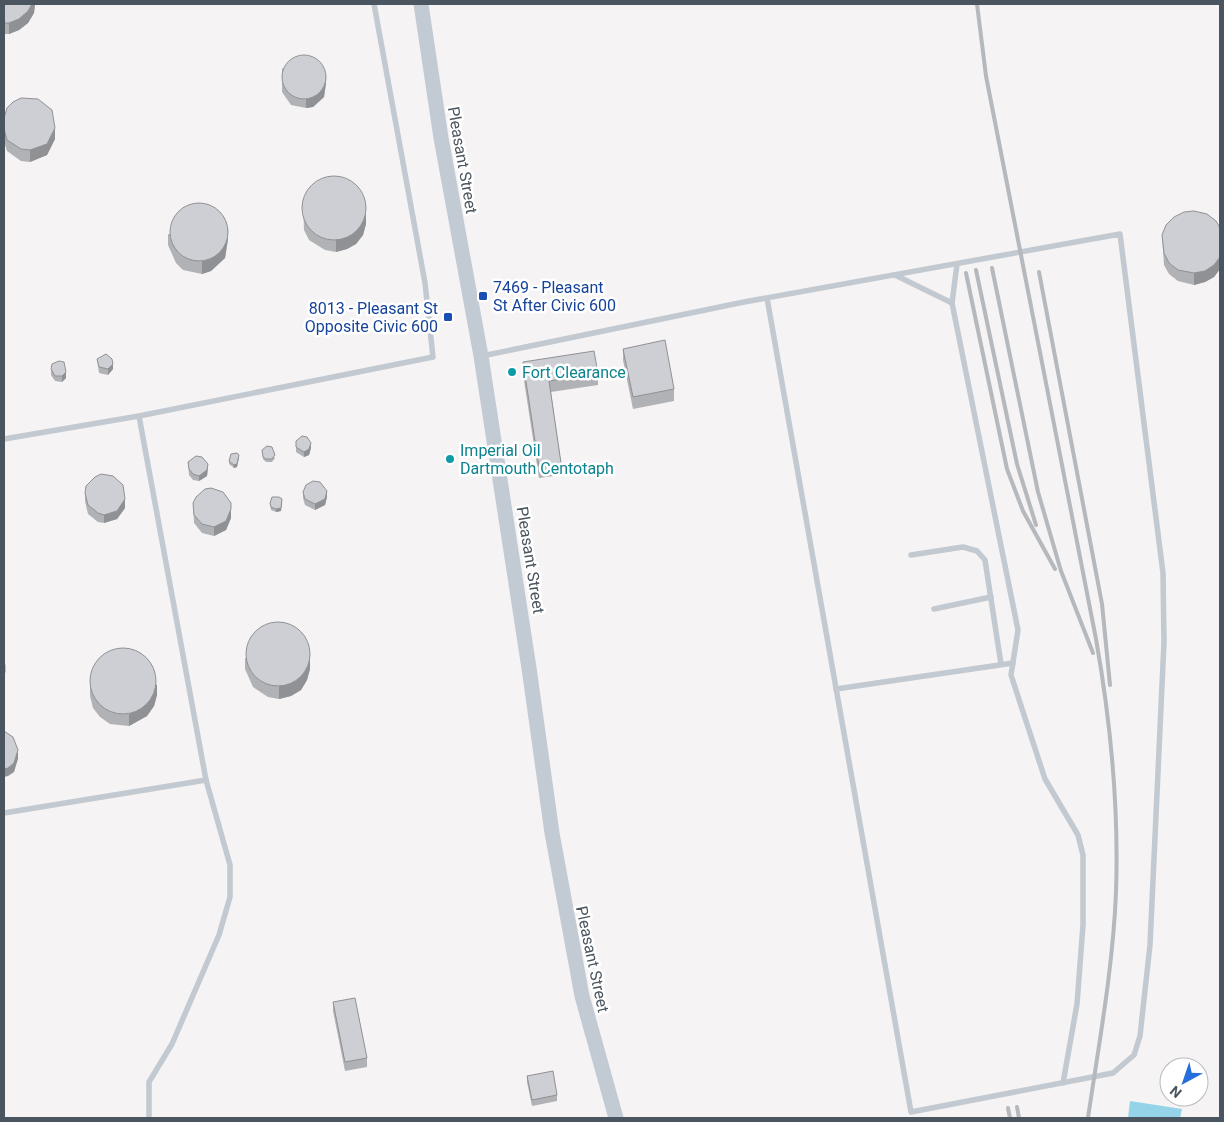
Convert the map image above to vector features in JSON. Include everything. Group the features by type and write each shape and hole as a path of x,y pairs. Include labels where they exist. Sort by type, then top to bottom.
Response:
{"main road":[{"name":"Pleasant Street","path":"421,4 441,138 482,356 528,659 552,833 570,942 582,996 616,1118"}],"lane":[{"path":"4,439 139,416 433,357 425,283 374,4"},
{"path":"482,356 767,298 1120,234 1163,573 1164,642 1150,945 1140,1036 1134,1055 1113,1073 911,1112 767,298"},
{"path":"957,264 952,303 1018,630 1011,675 1046,779 1078,834 1083,854 1083,925 1077,1004 1063,1083"},
{"path":"895,275 952,303"},
{"path":"139,416 206,780 230,865 230,897 219,935 176,1035 149,1082 149,1118"},
{"path":"911,555 963,547 977,551 985,560 1000,664"},
{"path":"934,609 991,598"},
{"path":"836,689 1013,663"},
{"path":"4,813 206,780"}],"water":[{"path":"1130,1101 1159,1105 1159,1107 1182,1109 1180,1118 1128,1118"}],"building":[{"path":"4,4 32,4 28,11 19,19 4,23"},
{"path":"308,55 320,61 325,68 325,86 320,93 313,98 300,99 288,93 283,86 282,73 288,61 295,56"},
{"path":"21,98 38,99 52,110 55,128 47,144 30,150 21,149 7,140 4,118 7,108"},
{"path":"334,176 346,178 357,185 364,196 366,208 364,220 357,231 346,238 334,240 322,238 311,231 304,220 302,208 304,196 311,185 322,178"},
{"path":"193,203 205,203 220,211 228,226 228,238 220,253 205,261 193,261 178,253 170,238 170,226 178,211"},
{"path":"1194,211 1207,214 1216,221 1220,228 1220,257 1214,265 1205,271 1194,273 1178,270 1169,263 1164,253 1162,235 1166,225 1174,217 1184,212"},
{"path":"665,340 674,389 633,397 623,349"},
{"path":"594,351 598,374 549,381 561,463 539,467 523,362"},
{"path":"106,354 112,359 113,364 108,369 99,367 97,359"},
{"path":"59,361 64,362 66,372 62,376 55,376 51,369 52,364"},
{"path":"302,436 307,437 311,443 309,449 304,452 296,447 296,441"},
{"path":"267,446 272,447 275,455 272,459 263,457 262,450"},
{"path":"237,453 239,455 237,464 234,465 229,461 231,454"},
{"path":"196,456 202,457 208,464 207,470 199,476 193,474 189,469 188,462"},
{"path":"101,474 113,476 123,485 125,499 117,511 104,515 88,505 85,493 86,486"},
{"path":"313,481 320,482 327,491 325,499 315,504 305,499 303,492 306,485"},
{"path":"211,488 223,492 231,503 231,509 226,521 214,527 202,524 194,515 193,503 196,497 205,489"},
{"path":"272,497 282,499 281,508 271,507"},
{"path":"272,622 284,622 301,631 308,642 310,654 308,666 301,677 284,686 272,686 260,681 251,672 246,660 246,648 251,636 260,627"},
{"path":"123,648 136,651 146,658 153,668 156,681 153,694 146,704 136,711 123,714 110,711 100,704 93,694 90,681 93,668 100,658 110,651"},
{"path":"4,731 13,737 18,750 14,763 4,769"},
{"path":"355,998 367,1058 345,1062 333,1002"},
{"path":"553,1071 557,1095 532,1100 527,1076"}],"railway":[{"path":"977,4 986,76 1096,639 1110,734 1115,797 1116,892 1109,977 1088,1118"},
{"path":"992,268 1038,492 1061,571 1093,653"},
{"path":"976,270 1017,464 1036,525"},
{"path":"1039,272 1102,604 1110,685"},
{"path":"966,273 1007,469 1023,511 1055,569"},
{"path":"1017,1107 1019,1118"},
{"path":"1008,1108 1010,1118"}],"place":[{"name":"7469 - Pleasant St After Civic 600","path":"483,296"},
{"name":"8013 - Pleasant St Opposite Civic 600","path":"448,317"},
{"name":"Fort Clearance","path":"512,372"},
{"name":"Imperial Oil Dartmouth Centotaph","path":"450,459"}]}
